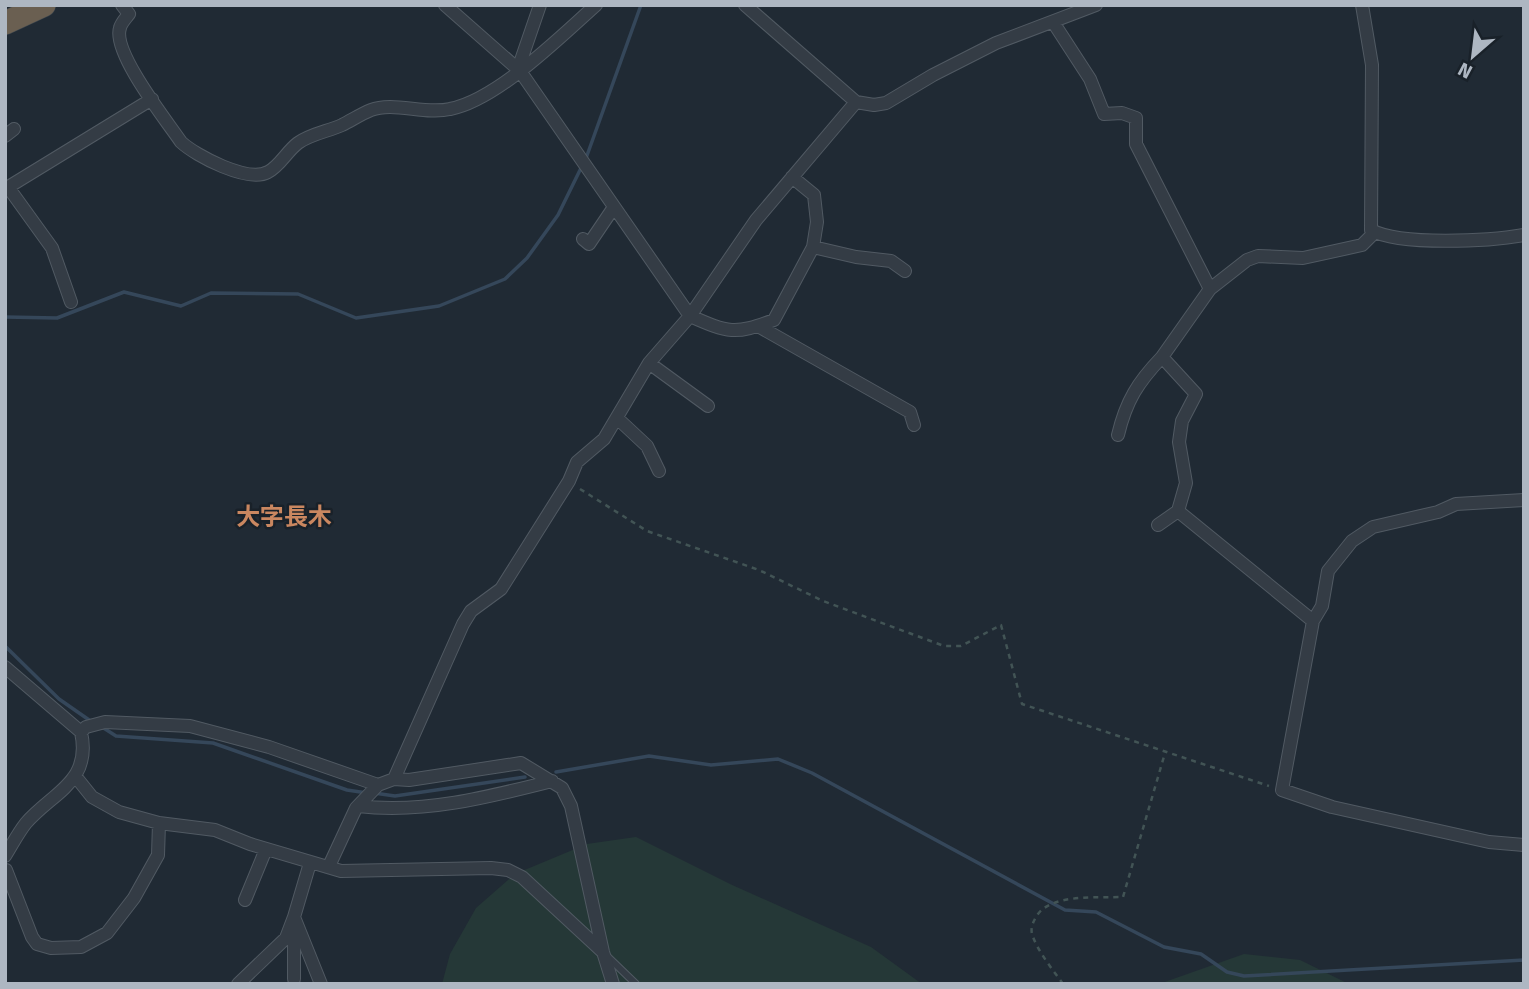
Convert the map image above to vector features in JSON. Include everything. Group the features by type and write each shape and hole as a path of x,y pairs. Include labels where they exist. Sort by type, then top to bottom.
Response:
{"highway":[{"path":"5,23 44,5"}],"street":[{"path":"122,5 129,14 120,28 119,43 127,62 181,142 188,149 234,171 259,176 270,172 299,142 374,109 389,107 429,111 451,109 470,103 519,70 596,5"},
{"path":"445,5 519,70 690,316 722,329 743,332 774,320 813,247 817,222 814,195 792,177"},
{"path":"519,70 540,5"},
{"path":"745,5 856,102 874,105 886,103 996,43 1053,22 1072,10 1097,5"},
{"path":"1362,5 1372,65 1371,230 1419,239 1524,235"},
{"path":"1053,22 1090,79 1104,114 1122,113 1136,118 1136,144 1210,289"},
{"path":"71,302 52,248 7,188 152,99"},
{"path":"394,779 471,611 501,589 569,481 577,462 604,439 649,363 690,316 756,220 856,102"},
{"path":"583,239 589,244 614,207"},
{"path":"1118,435 1124,413 1140,380 1161,357 1210,289 1247,260 1258,256 1303,258 1362,245 1375,232"},
{"path":"813,247 856,257 891,261 905,271"},
{"path":"758,326 910,412 914,425"},
{"path":"1158,524 1178,511 1186,483 1179,442 1182,421 1196,394 1161,357"},
{"path":"649,363 708,406"},
{"path":"617,418 646,446 659,471"},
{"path":"1524,500 1456,504 1438,512 1373,527 1352,541 1328,571 1322,606 1314,621 1282,790 1358,813 1489,842 1524,845"},
{"path":"1178,511 1314,621"},
{"path":"5,667 84,730"},
{"path":"84,730 105,722 190,726 269,747 378,785"},
{"path":"5,856 26,824 76,777 84,746 84,730"},
{"path":"329,866 360,803 378,785 394,779 409,780 521,763 562,789 571,806 603,952 613,984"},
{"path":"76,777 92,797 119,812 159,823 215,830 266,849 341,871 491,868 508,870 522,877 603,952"},
{"path":"360,803 401,808 485,798 552,781"},
{"path":"9,872 32,937 37,944 51,948 81,947 107,933 134,898 158,855 159,823"},
{"path":"245,900 266,849"},
{"path":"238,984 286,938 310,863"},
{"path":"294,917 294,979"},
{"path":"294,917 321,984"}],"lane":[{"path":"603,952 636,984"}],"path":[{"path":"569,481 647,531 759,570 823,601 944,646 961,646 1001,625 1022,704 1282,790"},
{"path":"1063,984 1032,937 1031,925 1039,911 1050,903 1068,899 1123,897 1165,752"}],"green space":[{"path":"636,837 730,884 871,947 922,984 442,984 450,954 476,908 515,874 587,844"},
{"path":"1244,954 1300,960 1349,984 1159,984"}],"waterway":[{"path":"585,161 641,5"},
{"path":"5,317 57,318 124,292 181,306 211,293 298,294 356,318 439,306 505,279 527,258 558,215 581,168"},
{"path":"5,646 59,699 92,722"},
{"path":"102,727 116,736 213,743 347,790 367,793"},
{"path":"556,772 649,756 711,765 778,759 812,773 1065,910 1096,912 1164,947 1201,954 1227,972 1244,976 1524,960"},
{"path":"374,793 395,796 525,777"}],"district":[{"name":"大字長木","path":"284,517"}]}
